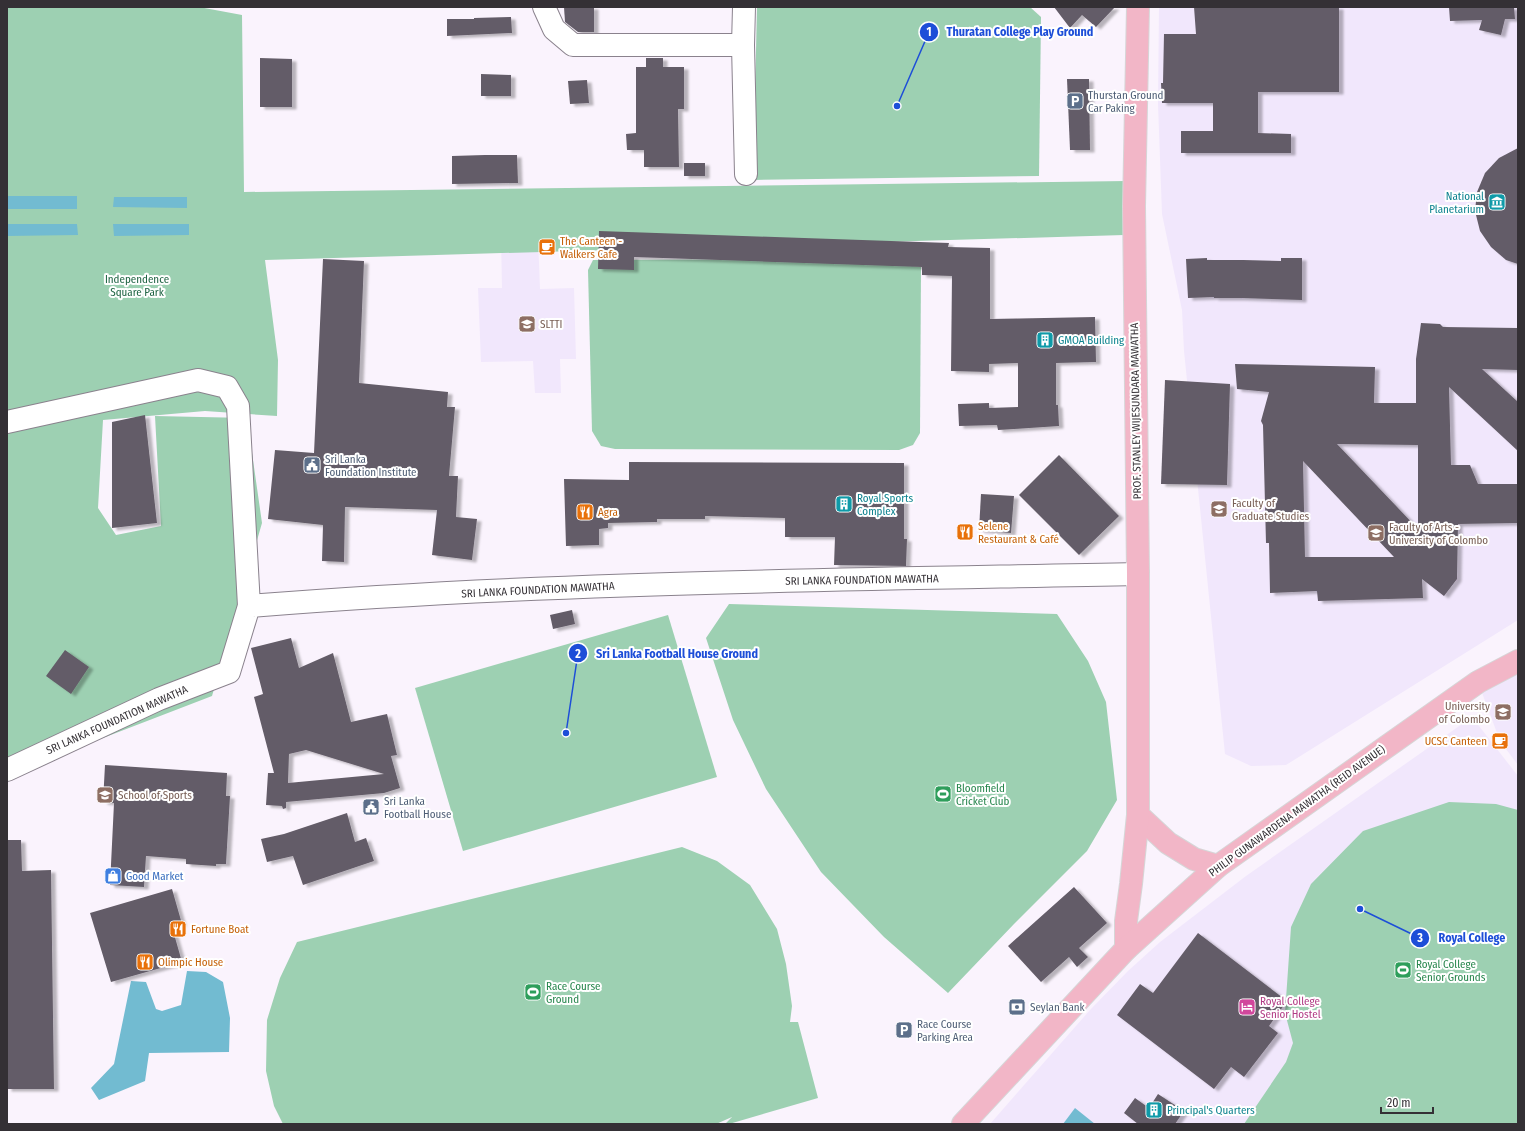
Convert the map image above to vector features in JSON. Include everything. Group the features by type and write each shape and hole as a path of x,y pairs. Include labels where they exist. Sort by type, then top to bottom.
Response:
{"main road":[{"name":"PROF. STANLEY WIJESUNDARA MAWATHA","path":"1126,949 1126,921 1138,815 1138,574 1134,213 1138,7"},
{"name":"PHILIP GUNAWARDENA MAWATHA (REID AVENUE)","path":"963,1124 1126,949 1218,866 1478,682 1518,661"},
{"path":"1138,815 1168,843 1194,859 1218,866"}],"street":[{"path":"544,7 554,29 573,45 744,45"},
{"path":"744,7 746,174"},
{"path":"7,422 198,380 227,387 238,406 249,606"},
{"name":"SRI LANKA FOUNDATION MAWATHA","path":"7,770 159,699 229,672 249,606 337,599 634,585 1138,574"}],"shaded area":[{"name":"University of Colombo","path":"1159,7 1518,7 1518,620 1286,765 1251,766 1225,754 1184,351 1182,310 1162,214 1158,104"},
{"name":"SLTTI","path":"538,237 540,289 574,288 576,359 560,359 561,393 535,393 533,361 481,362 478,288 502,288 501,238"},
{"name":"University of Colombo","path":"1518,661 1518,765 1500,741 1478,682"},
{"path":"1472,717 1518,776 1518,1124 990,1124 1090,1010 1128,971 1160,942 1246,876"}],"green space":[{"name":"Independence Square Park","path":"7,7 199,7 242,15 244,192 1127,181 1124,235 265,260 278,360 277,416 205,411 103,420 98,508 116,535 161,526 155,416 247,418 262,523 212,696 38,763 7,773"},
{"path":"757,7 1030,7 1041,17 1039,176 753,180"},
{"path":"854,259 921,267 920,433 913,445 899,450 615,449 601,446 592,431 588,270 593,260"},
{"name":"Bloomfield Cricket Club","path":"729,604 1057,614 1088,661 1106,702 1117,800 1087,851 948,993 884,937 821,872 766,789 733,720 706,638"},
{"path":"668,615 717,777 463,851 415,688"},
{"name":"Royal College Senior Grounds","path":"1449,802 1496,804 1518,810 1518,1124 1244,1124 1286,1062 1293,1043 1285,1013 1291,927 1311,884 1363,831"},
{"name":"Race Course Ground","path":"682,847 717,861 750,885 777,929 786,964 792,1006 790,1022 798,1022 818,1098 729,1124 725,1124 732,1117 716,1124 283,1124 274,1106 266,1071 267,1020 280,978 297,942"}],"water":[{"path":"7,196 77,196 77,209 7,209"},
{"path":"114,197 187,197 187,208 113,207"},
{"path":"7,224 77,224 78,235 7,236"},
{"path":"113,224 189,224 189,235 114,236"},
{"path":"187,971 206,972 223,982 230,1018 229,1052 149,1053 145,1081 99,1100 91,1088 114,1064 131,981 146,982 156,1009 162,1011 181,1005"},
{"path":"1075,1108 1095,1124 1063,1124"}],"building":[{"path":"564,7 594,7 594,32 578,32 565,22"},
{"path":"1054,7 1115,7 1096,27 1082,15 1070,28"},
{"path":"1194,7 1339,7 1339,92 1258,92 1258,133 1291,134 1291,153 1181,153 1181,131 1213,131 1213,103 1162,103 1161,83 1163,83 1164,34 1196,34"},
{"path":"1449,7 1514,7 1515,19 1505,19 1501,35 1479,30 1482,20 1450,21"},
{"path":"511,17 512,33 447,36 447,19"},
{"path":"260,58 292,59 292,107 260,107"},
{"path":"646,58 663,58 663,67 684,67 684,109 678,109 679,167 644,167 644,150 627,150 626,134 636,133 636,67 646,67"},
{"path":"481,74 511,75 511,96 481,96"},
{"path":"1067,79 1089,79 1090,150 1070,150"},
{"path":"587,80 589,103 570,104 568,81"},
{"name":"National Planetarium","path":"1518,148 1518,264 1506,260 1491,247 1480,231 1475,211 1477,192 1485,173 1499,158"},
{"path":"517,155 518,183 452,184 452,156"},
{"path":"684,163 705,163 705,176 684,176"},
{"path":"599,231 949,243 948,247 990,248 990,319 1095,317 1096,362 1056,363 1056,405 1058,405 1059,426 998,430 997,425 959,426 958,404 989,403 989,408 1018,407 1018,363 989,364 989,372 951,371 952,276 922,275 922,267 634,257 634,270 598,269"},
{"path":"1207,258 1207,260 1281,261 1281,258 1302,258 1302,300 1214,297 1188,298 1186,259"},
{"path":"323,259 364,261 359,383 448,392 447,407 455,407 449,476 458,476 456,517 477,519 472,560 432,555 437,510 345,507 344,562 322,561 323,525 268,519 275,450 314,453"},
{"path":"1421,323 1440,324 1443,327 1518,328 1518,370 1482,369 1518,402 1518,451 1449,387 1451,465 1470,465 1478,484 1518,484 1518,523 1458,524 1457,579 1444,596 1422,579 1423,598 1318,601 1317,591 1270,593 1269,543 1266,543 1263,425 1261,421 1269,392 1237,389 1235,364 1375,367 1374,403 1416,403 1416,359","holes":["1337,444 1418,445 1418,529","1303,461 1394,557 1305,557"]},
{"name":"Faculty of Graduate Studies","path":"1165,380 1230,384 1227,485 1161,484"},
{"path":"145,415 157,523 112,528 112,422"},
{"path":"1059,455 1119,516 1079,555 1019,495"},
{"name":"Royal Sports Complex","path":"629,462 904,463 904,539 907,539 906,566 834,565 835,537 785,537 785,518 705,516 705,519 657,519 657,522 608,523 608,528 599,529 599,545 566,546 564,479 629,480"},
{"path":"981,494 1014,496 1011,533 979,530"},
{"path":"572,610 575,624 553,629 550,615"},
{"path":"291,638 299,668 333,653 351,722 387,714 397,755 391,756 400,788 384,793 286,802 286,808 283,809 282,806 266,805 268,773 274,773 254,697 263,694 251,648","holes":["306,750 384,774 288,783 289,754"]},
{"path":"65,650 89,667 71,694 46,676"},
{"path":"105,765 227,773 226,796 230,796 226,864 216,864 216,866 186,864 186,859 146,856 144,887 110,885 114,803 103,802"},
{"path":"347,813 355,842 366,838 374,861 303,885 293,856 267,862 261,839 284,834"},
{"path":"7,840 21,840 22,871 51,870 54,1089 7,1089"},
{"path":"1074,887 1107,923 1079,948 1088,957 1077,967 1069,957 1041,982 1008,946"},
{"path":"172,889 182,924 172,927 182,962 111,982 90,913"},
{"name":"Royal College Senior Hostel","path":"1198,933 1287,1001 1269,1026 1278,1033 1244,1077 1231,1067 1214,1089 1117,1015 1140,984 1153,993"},
{"name":"Principal's Quarters","path":"1158,1094 1184,1111 1175,1124 1138,1124 1124,1113 1135,1098 1149,1108"}],"place":[{"name":"Thurstan Ground Car Paking","path":"1075,101"},
{"name":"Thuratan College Play Ground","path":"897,106"},
{"name":"National Planetarium","path":"1497,202"},
{"name":"The Canteen - Walkers Cafe","path":"547,247"},
{"name":"SLTTI","path":"527,324"},
{"name":"GMOA Building","path":"1045,340"},
{"name":"Sri Lanka Foundation Institute","path":"312,465"},
{"name":"Royal Sports Complex","path":"844,504"},
{"name":"Faculty of Graduate Studies","path":"1219,509"},
{"name":"Agra","path":"585,512"},
{"name":"Selene Restaurant & Café","path":"965,532"},
{"name":"Faculty of Arts - University of Colombo","path":"1376,533"},
{"name":"University of Colombo","path":"1503,712"},
{"name":"Sri Lanka Football House Ground","path":"566,733"},
{"name":"UCSC Canteen","path":"1500,741"},
{"name":"Bloomfield Cricket Club","path":"943,794"},
{"name":"School of Sports","path":"105,795"},
{"name":"Sri Lanka Football House","path":"371,807"},
{"name":"Good Market","path":"113,876"},
{"name":"Royal College","path":"1360,909"},
{"name":"Fortune Boat","path":"178,929"},
{"name":"Olimpic House","path":"145,962"},
{"name":"Royal College Senior Grounds","path":"1403,970"},
{"name":"Race Course Ground","path":"533,992"},
{"name":"Seylan Bank","path":"1017,1007"},
{"name":"Royal College Senior Hostel","path":"1247,1007"},
{"name":"Race Course Parking Area","path":"904,1030"},
{"name":"Principal's Quarters","path":"1154,1110"}]}
